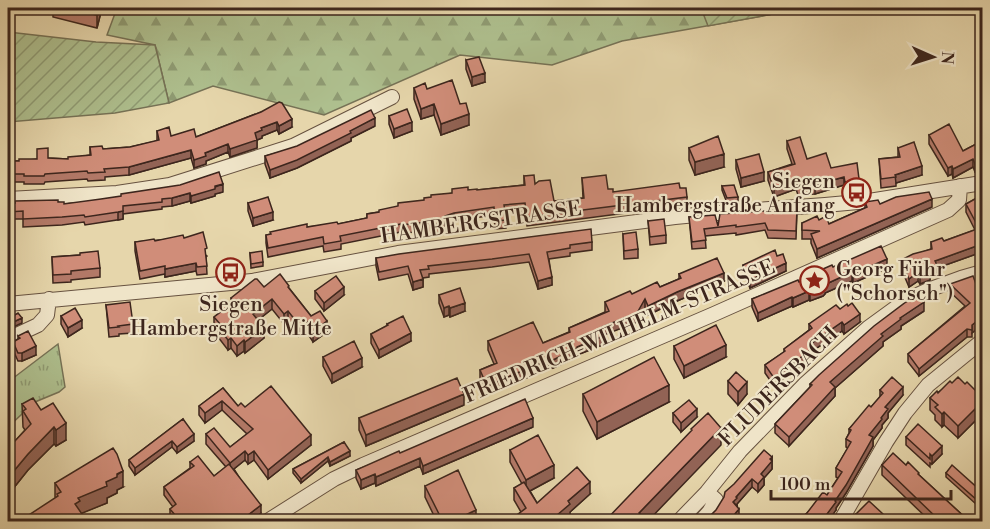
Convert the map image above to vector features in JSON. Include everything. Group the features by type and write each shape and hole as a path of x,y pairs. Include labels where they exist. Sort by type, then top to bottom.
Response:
{"street":[{"path":"8,199 117,193 170,185 293,146 392,97"},
{"path":"960,186 982,183"},
{"name":"HAMBERGSTRASSE","path":"8,304 252,281 398,253 487,241 696,215 869,201 960,186"},
{"name":"FRIEDRICH-WILHELM-STRASSE","path":"266,522 334,479 363,465 948,210 959,200 960,186"},
{"name":"FLUDERSBACH","path":"700,522 709,512 716,494 740,451 805,384 868,328 914,297 982,272"},
{"path":"8,339 38,325 47,315 49,299"},
{"path":"840,522 905,413 928,385 982,341"},
{"name":"FLUDERSBACH","path":"678,522 716,494"}],"green space":[{"path":"117,8 807,8 622,41 552,65 460,55 324,115 213,86 169,103 155,45 107,35"},
{"path":"701,8 800,8 800,9 708,26"},
{"path":"8,32 96,42 155,45 169,103 115,113 8,122"},
{"path":"58,344 65,387 35,402 8,427 8,382"}],"building":[{"path":"66,8 99,8 97,15"},
{"path":"479,57 485,73 472,77 466,60"},
{"path":"452,80 460,104 466,103 469,114 441,124 434,104 421,109 414,88 425,83 427,89"},
{"path":"279,102 292,119 279,126 277,122 261,128 262,130 255,133 257,140 230,149 228,144 194,160 191,150 129,167 104,169 105,172 88,173 87,171 45,174 44,176 8,174 8,161 37,159 37,149 48,148 48,158 68,159 68,157 91,155 90,147 102,146 103,149 130,147 159,140 157,131 169,127 171,136 194,129 196,137 261,112"},
{"path":"407,109 412,122 394,129 389,116"},
{"path":"371,110 375,118 350,131 351,133 297,160 270,170 265,156 297,146"},
{"path":"949,124 963,151 978,143 979,146 982,144 982,160 975,164 973,159 953,169 952,166 948,168 929,135"},
{"path":"718,136 724,154 695,162 689,148"},
{"path":"800,137 807,159 826,153 831,168 857,163 859,179 845,182 844,177 798,187 796,181 774,189 768,172 795,164 787,141"},
{"path":"914,142 922,166 895,175 896,177 881,179 879,159 900,157 898,148"},
{"path":"759,154 764,172 741,178 736,160"},
{"path":"219,172 223,184 215,186 215,189 191,196 190,193 162,199 162,202 123,206 123,211 118,212 85,217 84,215 23,219 23,211 8,212 8,204 15,203 15,201 58,200 64,204 101,199 180,185"},
{"path":"534,175 535,184 539,181 550,180 554,201 584,198 582,178 606,175 608,189 613,189 613,192 679,183 680,188 686,188 687,197 527,217 525,203 504,205 506,220 495,221 494,207 454,213 445,216 445,223 401,224 340,236 341,241 324,244 323,237 268,248 266,235 271,234 270,232 307,224 307,227 337,222 338,224 367,218 367,214 398,206 398,203 424,200 431,195 452,193 452,189 468,187 468,190 477,190 525,185 524,176"},
{"path":"734,185 738,197 727,198 722,186"},
{"path":"929,192 932,199 817,249 811,234 820,231 802,230 802,223 817,216 819,220 826,216 829,224 867,207 865,202 878,200 880,204 896,197"},
{"path":"982,195 982,231 981,232 966,204"},
{"path":"268,197 273,212 253,218 248,203"},
{"path":"797,210 796,231 768,230 765,223 736,227 736,225 704,229 706,240 692,242 689,217 715,215 718,226 720,214"},
{"path":"664,219 666,235 650,237 648,221"},
{"path":"591,229 592,242 570,245 570,248 547,252 552,277 538,281 529,254 428,266 429,269 420,270 423,279 413,282 408,266 379,272 376,258 399,254"},
{"path":"977,229 982,244 935,261 937,265 929,268 930,271 920,275 918,272 909,279 901,260 932,249 931,242 942,238 944,241"},
{"path":"203,232 207,248 205,249 207,266 197,267 196,263 140,271 135,242 154,239 155,241 183,235 184,238"},
{"path":"636,232 638,249 624,251 623,234"},
{"path":"881,246 887,259 758,313 752,299 824,272 823,269 832,265 833,267"},
{"path":"775,250 777,256 783,254 786,263 750,280 743,265"},
{"path":"98,251 100,268 53,275 52,257"},
{"path":"262,251 263,262 251,264 250,253"},
{"path":"717,258 724,273 648,306 645,299 637,313 602,327 605,335 553,360 549,359 487,386 480,370 497,363 488,341 533,322 543,343 570,332 569,328 609,311 605,302 630,291 632,294 657,282 660,287 681,278 679,274"},
{"path":"280,274 311,316 320,311 327,321 313,331 306,320 299,325 288,311 284,314 272,299 253,314 264,328 237,346 231,338 228,340 218,327 221,325 214,317 222,311 220,309 255,279 264,287"},
{"path":"336,276 344,287 324,303 315,291"},
{"path":"973,276 982,300 982,317 972,325 972,330 967,329 919,369 908,354 970,303 950,284"},
{"path":"460,288 465,303 444,308 439,295"},
{"path":"919,295 924,302 881,334 883,336 830,382 835,387 789,437 775,424 819,375 874,326"},
{"path":"130,302 133,324 109,328 106,305"},
{"path":"852,303 860,314 844,325 842,322 812,343 814,347 774,378 765,365 812,328 809,324 836,305 840,309"},
{"path":"75,308 82,320 68,328 61,316"},
{"path":"18,313 22,318 9,324 8,319"},
{"path":"403,316 411,333 379,350 371,334"},
{"path":"716,325 726,345 684,366 674,346"},
{"path":"28,331 36,346 18,353 13,342 20,338 18,336"},
{"path":"354,341 362,358 332,374 323,357"},
{"path":"654,357 669,385 597,422 583,394"},
{"path":"736,372 747,382 738,392 728,381"},
{"path":"892,377 903,387 885,407 888,409 869,435 873,437 836,502 821,522 795,522 807,513 823,492 827,495 842,472 836,468 851,442 846,439 851,430 849,429 869,405 871,407 883,393 880,390"},
{"path":"958,377 979,394 976,397 982,402 958,426 944,412 942,414 935,407 938,405 930,398"},
{"path":"457,378 464,394 366,435 359,418"},
{"path":"271,386 311,435 268,470 254,451 248,455 245,451 230,463 206,434 214,428 230,447 253,429 222,401 205,413 199,406 223,388 238,406 241,403 245,407"},
{"path":"33,398 41,410 53,403 66,423 56,430 54,427 8,478 8,445 31,424 23,411 26,409 22,404"},
{"path":"525,399 533,418 423,466 420,458 376,477 375,474 361,480 356,470 399,451 400,453"},
{"path":"689,400 697,409 681,423 673,413"},
{"path":"708,413 721,428 633,522 604,522 691,429"},
{"path":"183,419 194,434 177,447 172,441 135,468 129,460"},
{"path":"918,424 942,446 932,456 930,454 930,459 906,437"},
{"path":"538,435 554,465 526,480 510,450"},
{"path":"344,442 350,451 330,462 328,457 301,479 293,469"},
{"path":"113,448 123,471 106,482 107,486 78,498 80,501 75,504 82,514 71,522 18,522 58,496 57,494 61,492 55,483"},
{"path":"764,450 772,457 770,459 772,461 761,474 764,477 758,484 752,479 736,497 733,502 739,509 728,522 703,522 716,510 725,492"},
{"path":"893,453 906,465 908,462 970,522 941,522 882,465"},
{"path":"198,456 214,476 229,464 261,505 239,522 224,522 221,518 216,522 181,522 170,509 176,504 164,487 194,466 190,462"},
{"path":"952,465 982,492 977,500 946,473"},
{"path":"577,467 590,482 549,522 547,520 544,522 508,522 526,508 514,488 524,482 537,503"},
{"path":"458,470 476,510 451,522 443,522 425,486"},
{"path":"869,501 888,522 863,522 856,514"}],"place":[{"name":"Siegen Hambergstraße Anfang","path":"856,193"},
{"name":"Siegen Hambergstraße Mitte","path":"231,273"},
{"name":"Georg Führ (\"Schorsch\")","path":"815,281"}]}
